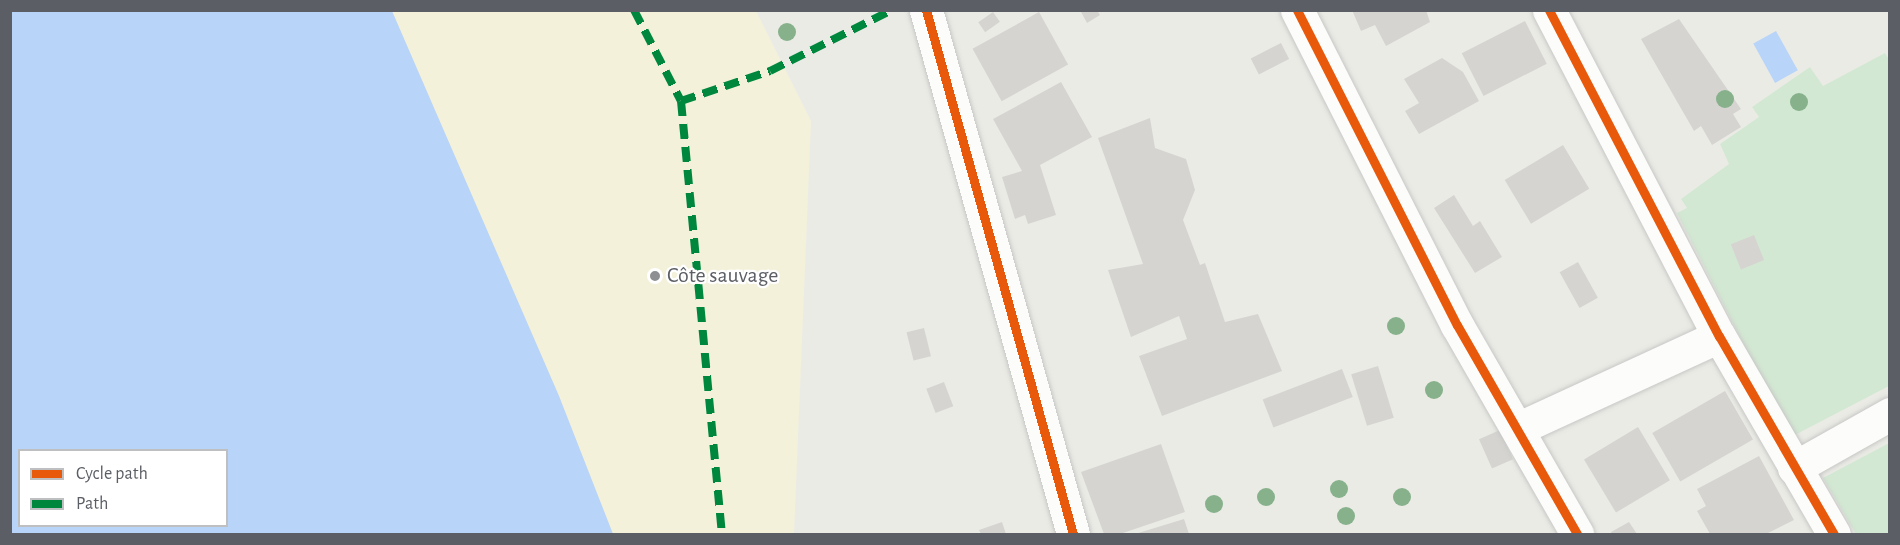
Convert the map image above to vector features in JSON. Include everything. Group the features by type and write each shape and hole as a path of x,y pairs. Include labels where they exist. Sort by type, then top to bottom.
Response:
{"street":[{"path":"926,10 1072,534"},
{"path":"1297,10 1457,325 1520,428 1578,534"},
{"path":"1549,10 1719,336 1834,534"},
{"path":"1520,428 1719,336"},
{"path":"1794,468 1890,414"}],"green space":[{"path":"1885,53 1890,61 1889,386 1791,437 1677,213 1687,208 1681,199 1729,164 1720,144 1759,117 1752,107 1810,67 1823,86"},
{"path":"1889,443 1889,534 1856,534 1823,478"}],"sand":[{"name":"Côte sauvage","path":"392,11 756,11 811,121 794,534 613,534 559,396"}],"water":[{"path":"10,11 392,11 559,396 613,534 11,534"},
{"path":"1776,31 1798,70 1775,83 1753,44"}],"building":[{"path":"1080,10 1097,10 1100,15 1087,23"},
{"path":"1352,10 1426,10 1430,22 1386,46 1375,25 1361,31"},
{"path":"993,12 1000,22 985,32 978,22"},
{"path":"1039,12 1068,64 1002,101 973,49"},
{"path":"1679,19 1741,109 1733,114 1741,127 1712,145 1701,126 1694,131 1641,39"},
{"path":"1525,21 1547,64 1484,96 1462,53"},
{"path":"1281,43 1289,59 1259,74 1251,58"},
{"path":"1442,58 1463,72 1479,101 1419,134 1405,111 1419,103 1404,79"},
{"path":"1061,82 1092,137 1040,165 1056,215 1028,224 1025,215 1015,219 1002,177 1022,171 993,119"},
{"path":"1150,118 1155,148 1186,159 1195,190 1183,220 1200,265 1205,263 1225,322 1258,314 1282,371 1162,416 1139,356 1187,339 1179,316 1131,337 1108,270 1143,264 1098,138"},
{"path":"1563,145 1589,189 1531,224 1505,180"},
{"path":"1454,195 1473,226 1480,221 1502,257 1475,273 1434,208"},
{"path":"1754,235 1764,260 1741,269 1731,244"},
{"path":"1578,262 1598,298 1580,308 1560,272"},
{"path":"924,328 931,356 914,360 907,332"},
{"path":"1378,366 1394,418 1367,426 1351,374"},
{"path":"1342,369 1353,397 1273,427 1263,399"},
{"path":"944,382 953,406 936,413 926,389"},
{"path":"1725,391 1753,439 1680,481 1652,433"},
{"path":"1638,427 1670,480 1616,513 1584,459"},
{"path":"1500,430 1513,459 1492,469 1479,439"},
{"path":"1161,444 1185,512 1120,534 1104,534 1081,472"},
{"path":"1759,456 1794,520 1766,534 1710,534 1697,511 1706,506 1697,489"},
{"path":"1184,519 1189,534 1135,534"},
{"path":"1002,522 1006,534 981,534 979,530"},
{"path":"1629,522 1637,534 1612,534 1611,532"}],"marked path":[{"path":"634,10 681,101 722,534"},
{"path":"681,101 770,71 892,10"}],"cycle path":[{"path":"926,10 1073,534"},
{"path":"1297,10 1457,325 1577,534"},
{"path":"1549,10 1719,336 1834,534"}],"place":[{"name":"Côte sauvage","path":"655,276"}]}
